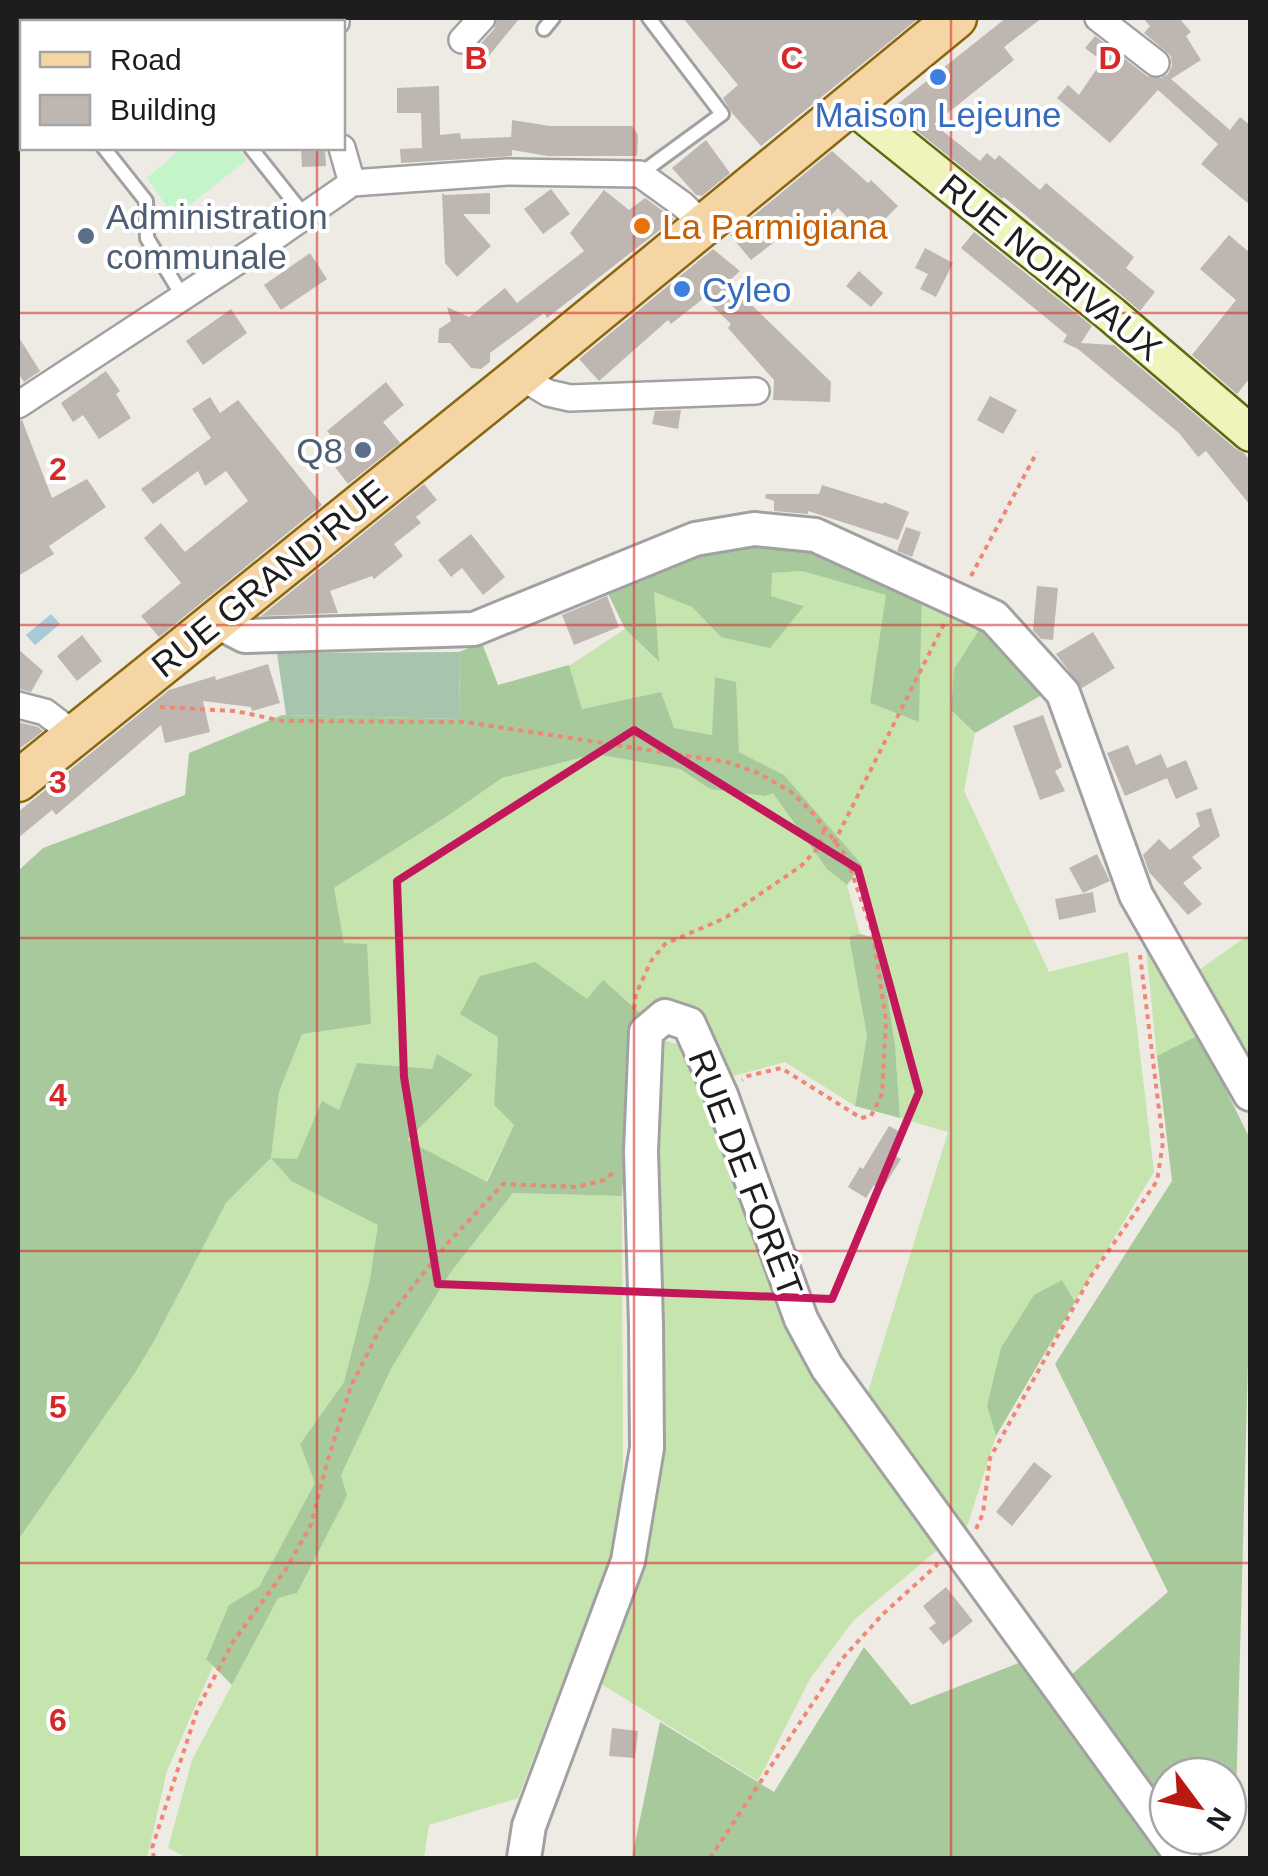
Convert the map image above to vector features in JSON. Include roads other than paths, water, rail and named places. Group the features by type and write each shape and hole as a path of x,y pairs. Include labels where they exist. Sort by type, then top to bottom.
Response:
{"main road":[{"name":"RUE GRAND'RUE","path":"18,781 956,18"},
{"name":"RUE NOIRIVAUX","path":"850,104 1112,315 1250,434"}],"street":[{"path":"462,40 482,18"},
{"path":"1098,18 1156,63"},
{"path":"343,150 352,183"},
{"path":"18,406 352,183 507,172 640,174 704,225"},
{"path":"520,376 548,393 570,398 756,391"},
{"path":"216,621 245,636 474,630 695,539 754,529 814,535 958,600 994,617 1062,694 1136,894 1250,1094"},
{"path":"18,705 46,712 75,734"},
{"name":"RUE DE FORÊT","path":"524,1858 529,1826 628,1560 644,1467 647,1360 641,1151 646,1032 665,1016 689,1024 721,1094 801,1319 827,1368 1183,1858"}],"lane":[{"path":"640,174 722,114 649,18"},
{"path":"106,150 146,201 147,238 183,297"},
{"path":"253,150 304,216"}],"water":[{"path":"51,614 60,624 35,645 26,635"}],"place":[{"name":"Maison Lejeune","path":"938,77"},
{"name":"La Parmigiana","path":"642,226"},
{"name":"Administration communale","path":"86,236"},
{"name":"Cyleo","path":"682,289"},
{"name":"Q8","path":"363,450"}]}
